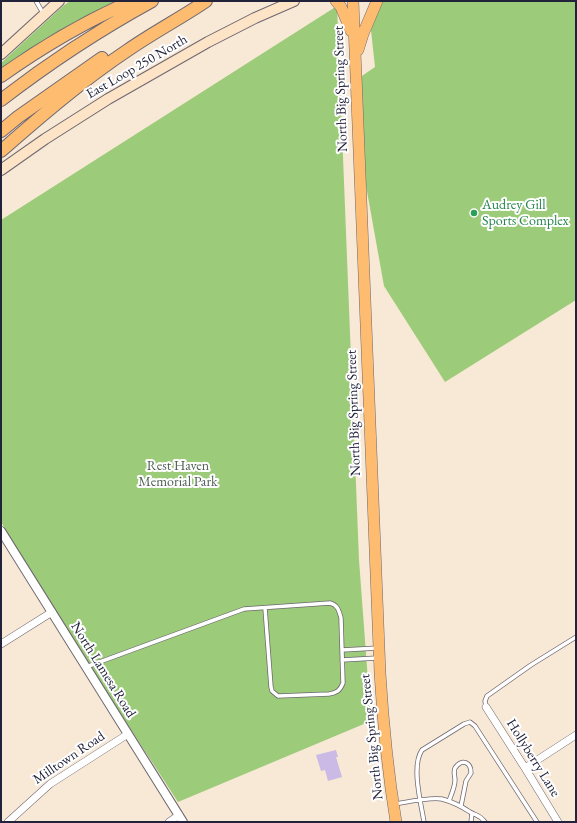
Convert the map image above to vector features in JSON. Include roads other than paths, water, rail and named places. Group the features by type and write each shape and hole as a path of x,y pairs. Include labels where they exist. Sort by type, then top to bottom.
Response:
{"highway":[{"path":"1,76 62,37 132,1"},
{"path":"1,100 29,78 86,40 152,1"},
{"path":"1,131 53,92 127,42 177,12 199,1"},
{"path":"1,151 58,102 104,66 206,1"},
{"path":"336,1 344,14 354,40"},
{"name":"North Big Spring Street","path":"353,1 379,653 388,764 396,822"},
{"path":"355,59 363,34 377,1"}],"main road":[{"path":"1,54 59,1"},
{"name":"East Loop 250 North","path":"1,170 45,139 108,99 208,42 255,18 294,1"}],"street":[{"name":"North Lamesa Road","path":"1,531 181,818"},
{"path":"1,644 52,612"},
{"name":"Hollyberry Lane","path":"486,708 558,822"},
{"name":"Milltown Road","path":"8,822 50,784 128,734"},
{"path":"525,768 576,735"},
{"path":"169,822 181,818"}],"lane":[{"path":"36,1 44,14"},
{"path":"86,667 244,609 330,603 337,607 341,618 343,683 336,693 278,696 272,691 265,608"},
{"path":"486,708 485,701 487,696 531,665 576,637"},
{"path":"342,650 379,653"},
{"path":"342,660 379,653"},
{"path":"424,822 416,768 419,754 422,750 452,731 470,722 475,726 537,822"},
{"path":"449,801 455,780 455,768 462,763 468,763 471,773 466,781 461,806"},
{"path":"393,804 440,799 461,806 480,816 485,822"},
{"path":"472,813 472,822"}],"place":[{"name":"Audrey Gill Sports Complex","path":"474,213"}],"park label":[{"name":"Rest Haven Memorial Park","path":"178,474"}]}
